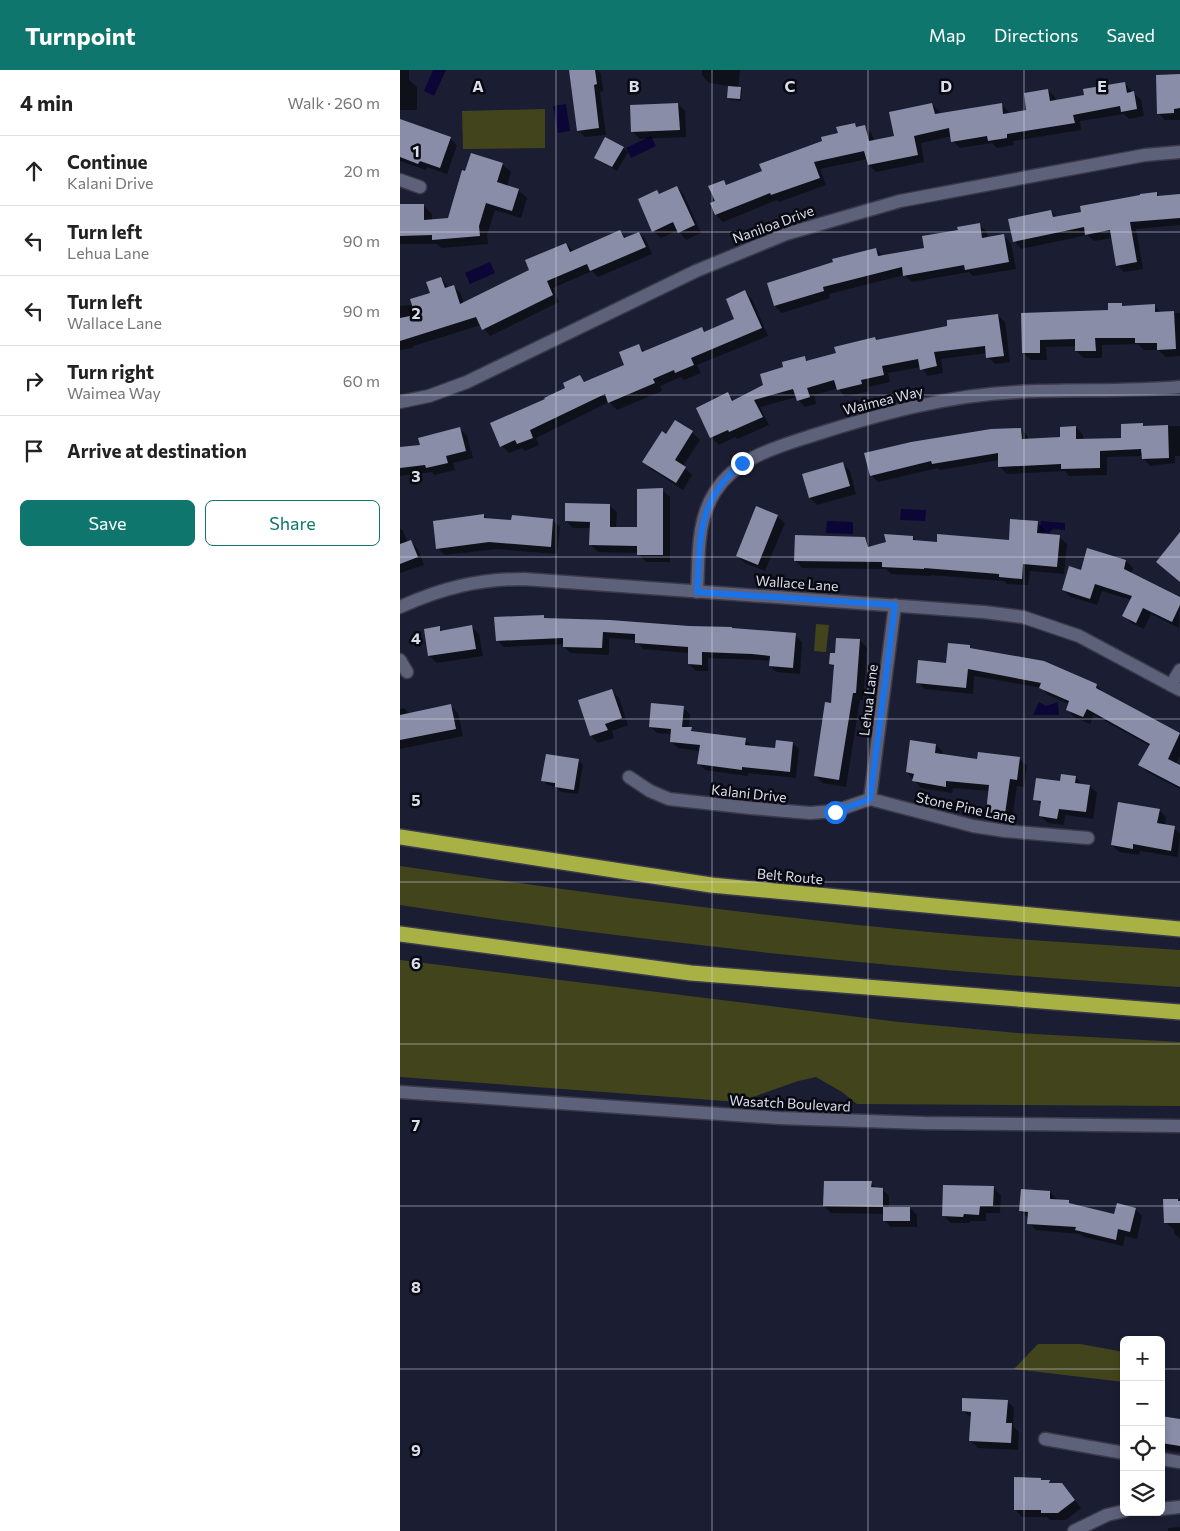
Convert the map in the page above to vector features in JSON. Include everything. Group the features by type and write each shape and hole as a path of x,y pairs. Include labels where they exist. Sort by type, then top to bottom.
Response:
{"highway":[{"name":"Belt Route","path":"400,837 711,885 1180,929"},
{"path":"400,934 691,973 1180,1012"}],"street":[{"name":"Naniloa Drive","path":"400,402 442,392 467,382 696,271 794,231 858,212 924,196 1145,155 1180,152"},
{"path":"400,180 420,187"},
{"name":"Waimea Way","path":"697,592 701,531 705,514 714,493 742,463 764,451 878,416 918,406 981,395 1017,392 1180,387"},
{"name":"Wallace Lane","path":"400,607 450,587 500,579 524,579 984,612 1023,617 1042,622 1097,644 1176,688"},
{"name":"Lehua Lane","path":"870,799 895,605"},
{"path":"400,660 407,672"},
{"path":"1176,688 1180,670"},
{"name":"Kalani Drive","path":"629,778 650,791 669,799 751,808 810,813 835,812 870,799"},
{"name":"Stone Pine Lane","path":"870,799 973,826 1029,834 1088,838"},
{"name":"Wasatch Boulevard","path":"400,1092 779,1118 924,1123 1180,1126"},
{"path":"1045,1440 1120,1452"},
{"path":"1165,1460 1180,1462"},
{"path":"1165,1509 1180,1507"},
{"path":"1074,1531 1107,1515 1120,1513"}],"green space":[{"path":"545,109 545,148 463,149 462,111"},
{"path":"816,624 829,625 826,652 814,651"},
{"path":"400,866 804,919 970,935 1180,950 1180,987 984,973 789,955 594,932 400,905"},
{"path":"400,960 899,1022 1017,1033 1180,1042 1180,1106 857,1104 842,1092 816,1077 798,1081 739,1102 400,1077"},
{"path":"1038,1344 1080,1344 1120,1351 1120,1382 1014,1369"}],"shaded area":[{"path":"433,70 446,70 434,96 424,91"},
{"path":"566,104 570,131 558,133 553,106"},
{"path":"651,136 656,146 631,158 626,148"},
{"path":"490,262 495,273 470,284 465,273"},
{"path":"901,509 926,510 925,521 900,520"},
{"path":"827,521 853,522 853,534 826,533"},
{"path":"1041,521 1065,523 1065,530 1053,529 1049,533 1039,532"},
{"path":"1039,702 1046,706 1058,702 1059,715 1033,715"}],"building":[{"path":"569,70 595,70 597,84 594,85 599,128 577,131"},
{"path":"1180,74 1180,108 1174,109 1174,113 1157,114 1156,75"},
{"path":"1125,82 1127,93 1134,91 1137,109 1121,112 1120,106 1073,115 1075,123 1007,134 1007,138 988,141 987,136 951,142 949,128 914,136 918,155 868,165 864,151 814,162 820,178 771,195 770,193 715,215 710,203 715,201 708,186 724,180 726,185 762,171 759,164 822,141 821,137 838,133 836,127 855,123 856,127 865,125 869,141 894,136 889,112 932,103 935,114 1002,103 1003,114 1026,110 1024,93 1048,89 1050,101 1084,95 1083,89"},
{"path":"728,86 741,87 740,99 727,98"},
{"path":"678,103 680,130 631,132 630,105"},
{"path":"400,119 451,137 440,168 420,161 418,164 400,157"},
{"path":"605,137 624,147 612,167 594,158"},
{"path":"471,153 503,163 497,182 519,189 512,211 486,203 479,226 480,236 432,240 432,235 400,236 400,204 424,204 424,220 448,218 462,170 465,171"},
{"path":"677,186 695,225 678,233 673,222 652,232 638,199 657,190 659,194"},
{"path":"1157,192 1157,196 1180,194 1180,218 1130,222 1137,262 1116,266 1110,230 1085,235 1084,227 1013,242 1008,219 1051,210 1053,217 1081,212 1080,206"},
{"path":"980,223 982,238 1004,234 1009,262 965,270 964,265 903,276 902,267 823,287 824,291 774,306 767,283 833,262 832,259 876,248 878,256 924,248 922,236 958,230 957,227"},
{"path":"620,230 624,238 639,232 646,247 590,271 587,264 547,281 553,295 482,330 476,317 400,341 400,318 415,315 410,299 430,293 426,282 441,277 445,288 454,285 460,304 529,270 525,260 566,243 570,252"},
{"path":"745,290 762,328 691,358 694,365 675,373 674,370 653,379 655,383 608,403 605,394 530,430 533,438 517,444 515,440 500,447 490,423 545,399 565,388 563,383 580,375 584,382 624,365 619,352 639,344 642,352 702,327 704,332 734,319 726,299"},
{"path":"1108,303 1122,303 1122,306 1155,304 1155,312 1174,311 1176,349 1157,350 1157,343 1135,343 1135,338 1095,338 1096,351 1075,351 1075,339 1040,340 1040,353 1022,353 1021,313 1108,310"},
{"path":"998,314 1004,356 986,358 985,346 934,352 937,366 920,370 918,359 882,366 884,375 861,380 862,384 837,390 834,380 807,388 810,397 797,401 793,389 754,400 763,417 710,438 696,408 728,392 732,401 763,385 760,374 783,367 782,362 805,356 806,361 836,353 834,347 875,337 876,340 947,326 947,320"},
{"path":"675,420 693,431 675,460 686,467 676,483 642,462 662,431 666,434"},
{"path":"1143,423 1143,426 1168,425 1169,458 1142,459 1141,449 1100,451 1100,468 1061,469 1061,464 998,467 998,453 932,464 931,461 870,476 864,453 911,442 991,429 1021,428 1022,439 1060,437 1060,427 1076,426 1076,439 1121,438 1121,424"},
{"path":"460,427 466,451 446,456 448,463 426,468 425,465 400,468 400,447 420,445 418,438"},
{"path":"843,462 850,486 809,498 802,474"},
{"path":"663,488 663,555 637,555 637,546 589,545 590,522 565,521 565,503 610,504 610,527 637,527 637,489"},
{"path":"756,506 778,515 758,565 736,556"},
{"path":"484,514 484,518 511,520 512,515 553,519 551,547 489,542 436,549 433,521"},
{"path":"1010,519 1038,521 1037,533 1060,535 1057,567 1023,564 1022,579 999,577 999,574 924,568 882,567 882,562 794,561 795,535 865,537 868,547 886,542 884,534 913,536 913,540 937,542 937,534 1009,540"},
{"path":"1180,532 1180,582 1156,562"},
{"path":"411,540 418,557 400,564 400,544"},
{"path":"1087,548 1126,560 1124,569 1180,597 1180,605 1172,622 1143,608 1136,623 1122,616 1132,596 1095,584 1090,599 1062,590 1069,566 1081,570"},
{"path":"544,615 544,618 732,627 796,633 793,668 769,666 770,656 702,652 702,665 688,664 688,647 635,643 635,634 603,632 602,648 563,647 563,638 496,641 494,617"},
{"path":"472,625 476,649 428,656 424,629 440,626 440,631"},
{"path":"836,638 860,639 856,693 853,693 839,780 814,776 825,702 831,703 834,665 829,664 830,653 835,653"},
{"path":"948,643 970,645 970,648 1044,661 1097,684 1096,688 1180,733 1168,759 1180,765 1180,787 1138,765 1150,744 1087,709 1083,717 1066,710 1069,701 1039,688 1041,683 968,669 966,688 916,683 918,660 946,663"},
{"path":"612,689 622,718 605,724 608,730 590,736 578,700"},
{"path":"651,703 684,706 682,727 692,727 691,731 746,738 745,745 775,748 776,740 793,742 790,772 742,767 742,770 697,764 700,745 670,742 671,729 649,727"},
{"path":"451,704 456,729 400,740 400,715"},
{"path":"910,740 936,744 935,753 977,759 978,752 1020,757 1017,780 1010,779 1005,814 986,812 989,785 946,781 946,787 912,781 914,774 906,772"},
{"path":"546,754 579,759 574,790 555,787 555,783 541,781"},
{"path":"1061,774 1076,776 1075,783 1090,785 1086,812 1059,809 1057,819 1039,816 1041,801 1033,800 1036,778 1060,781"},
{"path":"1118,802 1160,809 1157,823 1175,826 1171,851 1133,844 1133,849 1111,845"},
{"path":"824,1181 872,1181 871,1187 883,1188 883,1207 823,1206"},
{"path":"943,1185 994,1186 993,1206 980,1206 979,1215 964,1214 963,1217 942,1216"},
{"path":"1021,1189 1050,1191 1050,1199 1069,1200 1069,1203 1114,1214 1117,1203 1136,1208 1130,1232 1118,1229 1116,1240 1075,1230 1076,1227 1027,1224 1028,1212 1019,1211"},
{"path":"1163,1199 1178,1199 1180,1201 1180,1223 1164,1223"},
{"path":"883,1207 910,1207 910,1221 883,1221"},
{"path":"962,1398 1008,1400 1006,1423 1012,1423 1011,1443 969,1441 971,1412 962,1411"},
{"path":"1165,1417 1180,1419 1180,1446 1165,1444"},
{"path":"1014,1477 1041,1478 1041,1480 1050,1480 1049,1483 1062,1483 1075,1500 1058,1513 1041,1513 1041,1510 1014,1510"}],"route":[{"path":"742,463 727,476 714,493 705,514 701,531 697,592 895,605 870,799 835,812"}]}
